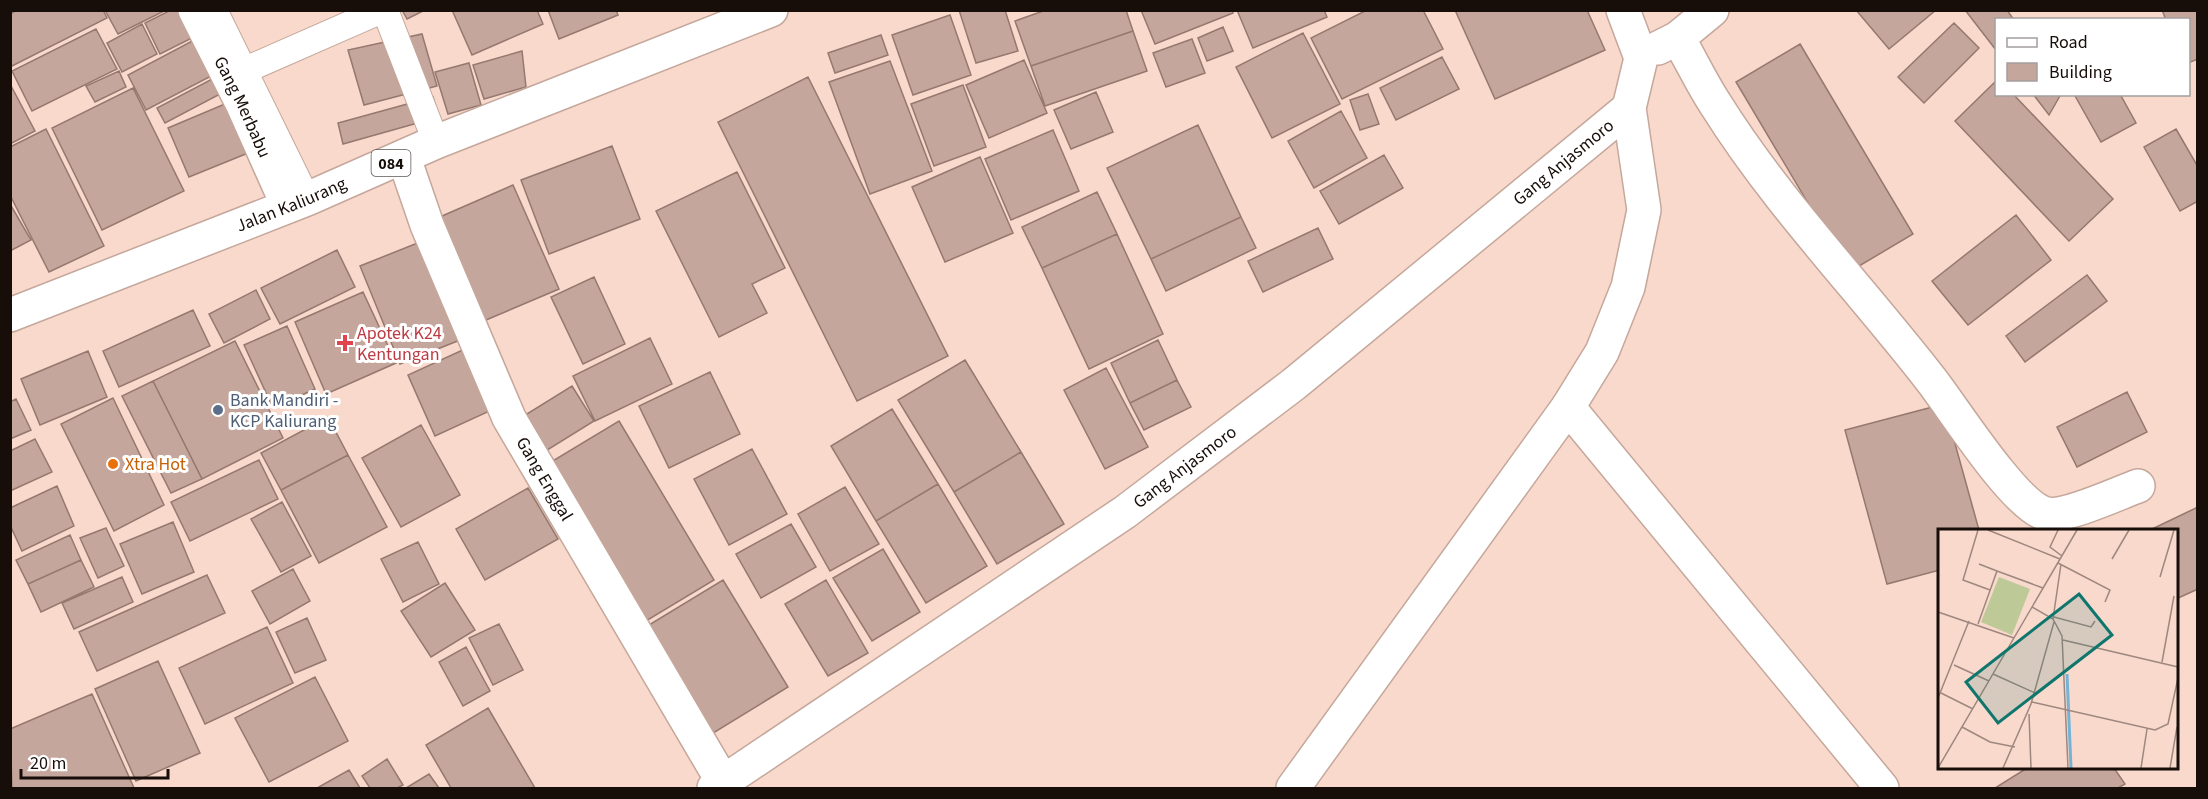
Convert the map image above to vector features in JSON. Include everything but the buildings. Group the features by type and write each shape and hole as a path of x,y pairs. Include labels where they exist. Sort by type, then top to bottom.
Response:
{"street":[{"name":"Gang Merbabu","path":"195,10 242,103 298,202"},
{"name":"Jalan Kaliurang","path":"10,315 298,202 404,158 436,142 771,10"},
{"path":"1293,789 1568,408 1602,352 1624,298 1644,210 1629,108 1641,58 1623,10"},
{"path":"1641,58 1678,38 1712,10"},
{"path":"1678,38 1716,105 1776,189 1931,380 2008,483 2029,505 2045,514 2067,511 2138,486"},
{"name":"Gang Anjasmoro","path":"719,785 1125,512 1294,384 1629,108"},
{"name":"Gang Enggal","path":"404,158 427,225 509,418 719,785"},
{"path":"1568,408 1882,789"}],"lane":[{"path":"214,10 243,71 298,202"},
{"path":"243,71 383,10 436,142"}],"place":[{"name":"Apotek K24 Kentungan","path":"345,343"},
{"name":"Bank Mandiri - KCP Kaliurang","path":"218,410"},
{"name":"Xtra Hot","path":"113,464"}]}
